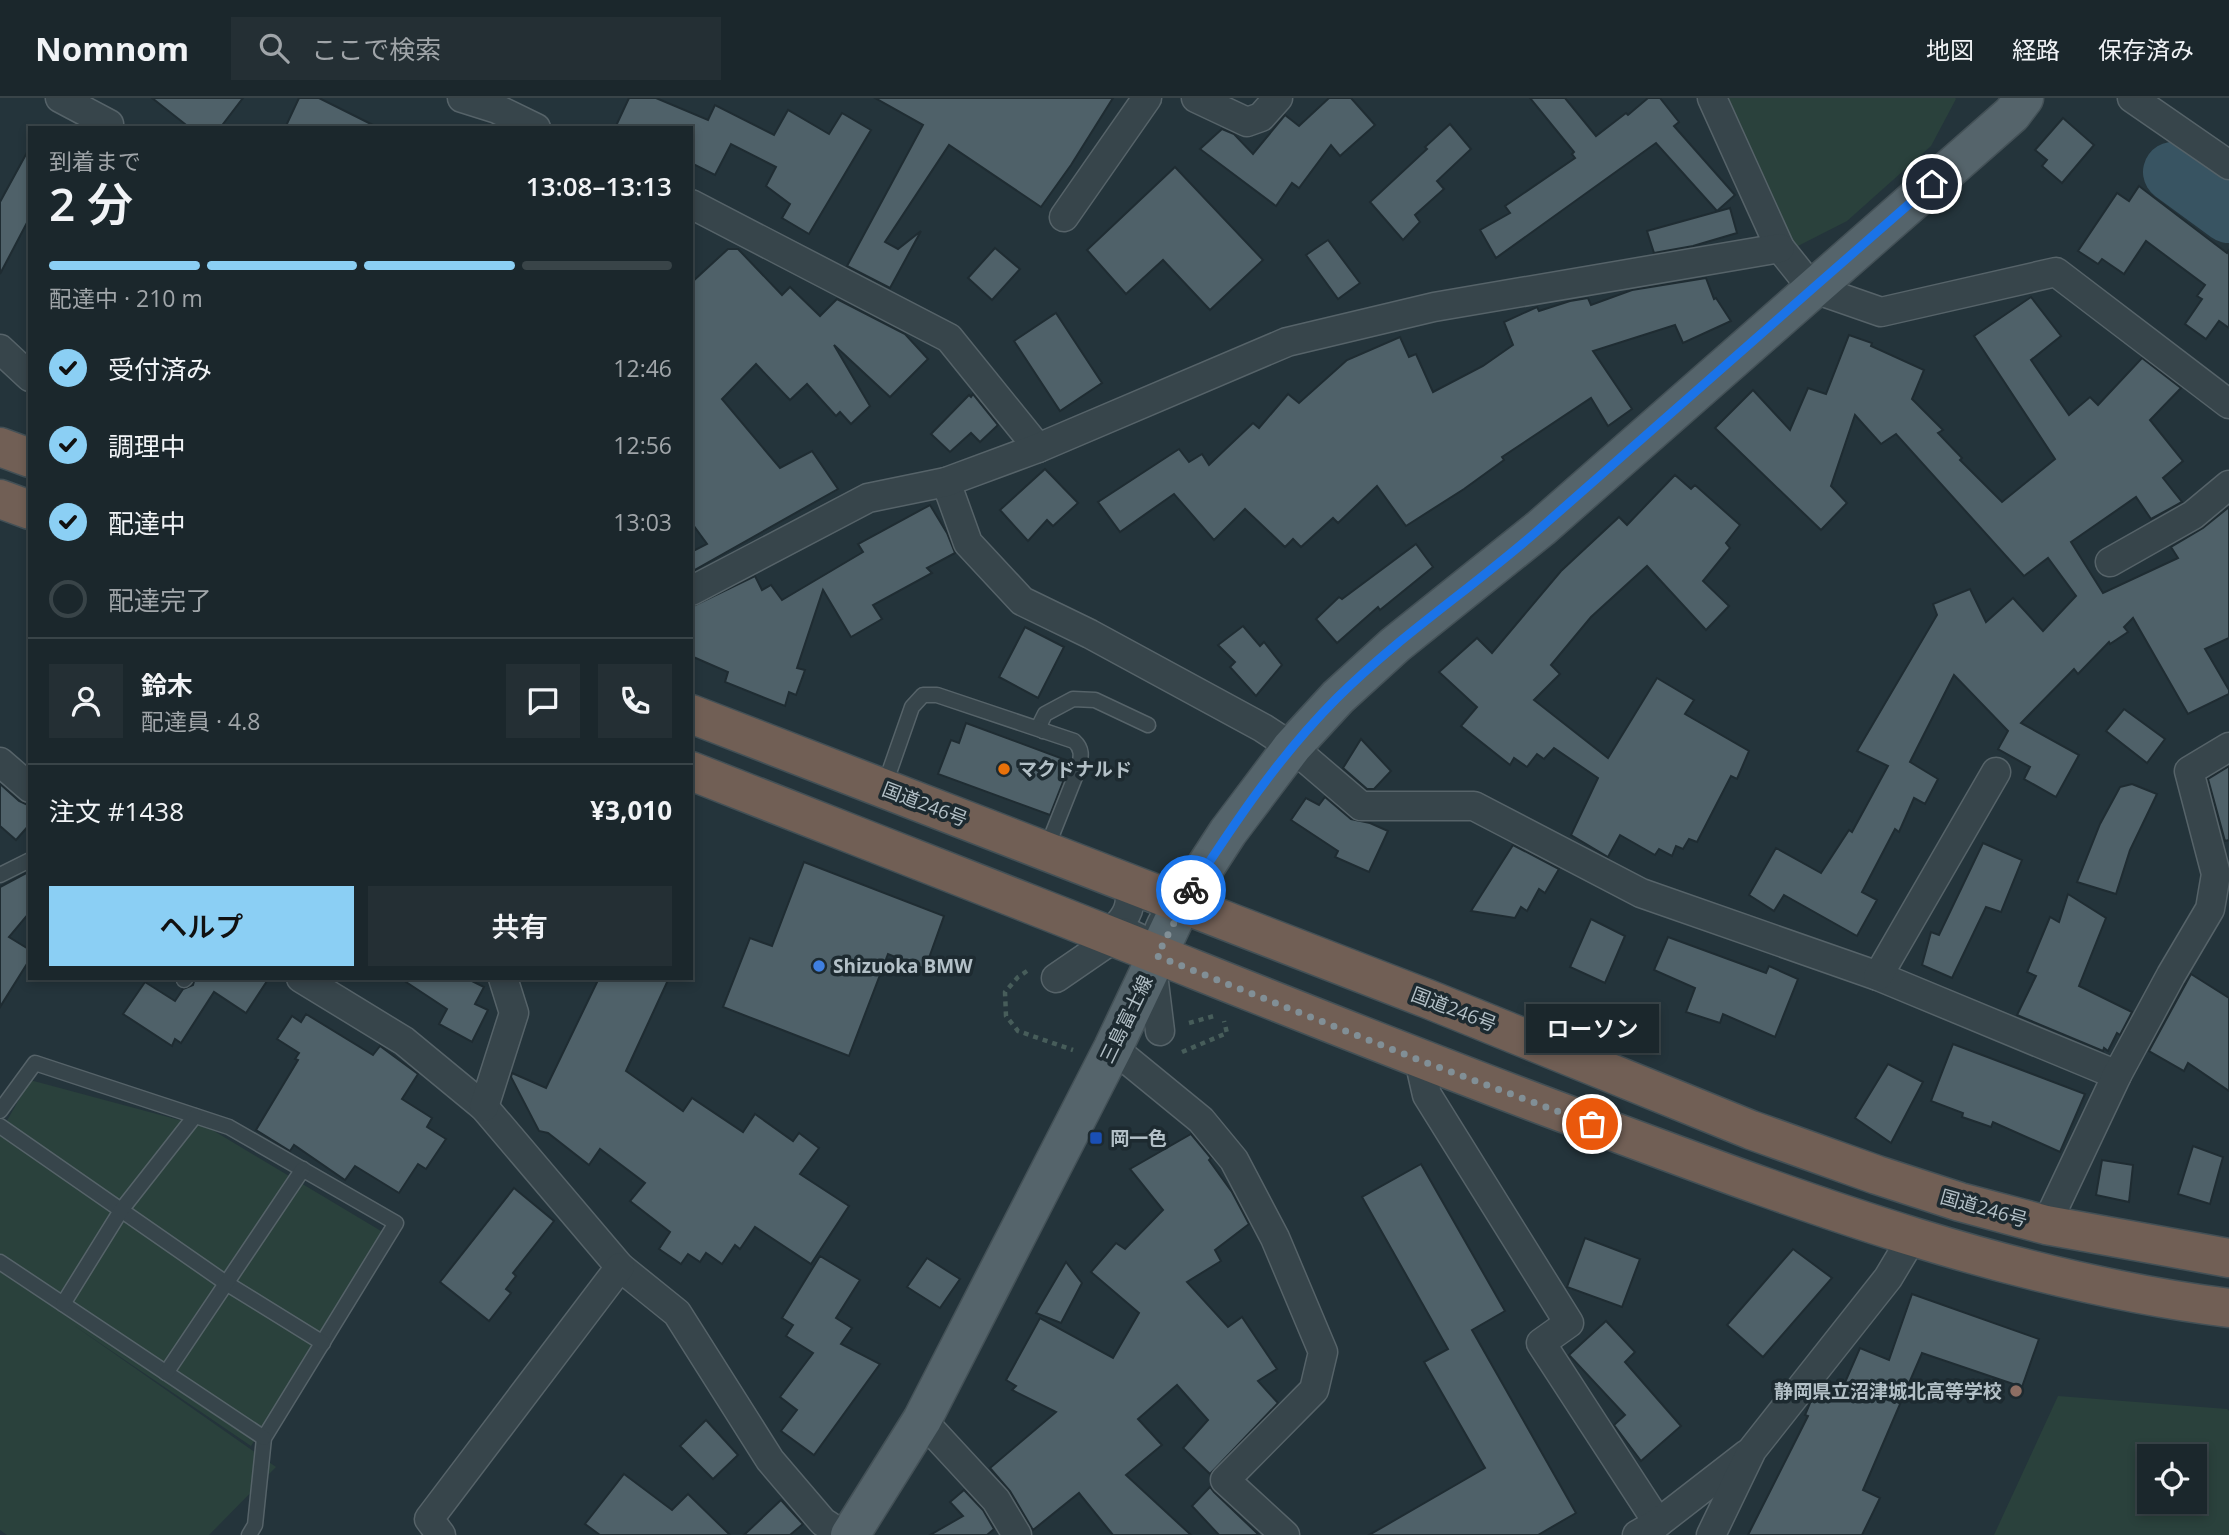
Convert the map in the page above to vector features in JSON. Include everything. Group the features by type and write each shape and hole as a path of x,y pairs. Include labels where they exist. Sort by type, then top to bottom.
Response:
{"highway":[{"path":"0,447 28,457"},
{"path":"0,499 28,509"},
{"name":"国道246号","path":"693,715 1527,1038 1751,1130 1960,1202 2046,1225 2229,1258"},
{"path":"693,772 1153,949 1419,1060 1786,1196 1912,1238 2009,1265 2114,1290 2229,1308"}],"main road":[{"name":"三島富士線","path":"850,1535 922,1420 1113,1048 1153,949 1228,832 1292,747 1338,697 1395,645 1541,528 2012,114 2024,98"}],"street":[{"path":"60,98 109,124"},
{"path":"462,98 496,104 533,126"},
{"path":"1064,218 1147,98"},
{"path":"1196,98 1247,122 1261,117 1279,98"},
{"path":"1713,98 1780,248 1812,288 1881,312 2056,272 2229,404"},
{"path":"2132,98 2229,165"},
{"path":"693,205 949,338 1038,448"},
{"path":"693,591 868,498 946,482 1038,448 1287,342 1434,307 1780,248"},
{"path":"0,349 28,374"},
{"path":"946,482 968,543 1022,601 1090,634 1263,728 1292,747 1361,806 1474,806 1642,893 1878,976 2117,1075"},
{"path":"2110,562 2193,515 2229,485"},
{"path":"2046,1225 2117,1075 2210,909 2223,876 2189,771 2229,747"},
{"path":"0,762 28,786"},
{"path":"1878,976 1996,772"},
{"path":"1153,949 1116,927 1126,917 1131,904 1130,889 1174,907 1164,916 1153,949 1160,1031"},
{"path":"1056,978 1123,932"},
{"path":"303,980 404,1041 484,1107 620,1266 677,1313 771,1460 823,1522 843,1535"},
{"path":"484,1107 514,1013 504,980"},
{"path":"1113,1048 1201,1120 1234,1160 1275,1237 1323,1352 1314,1391 1225,1480 1285,1535"},
{"path":"1419,1060 1427,1095 1569,1323 1541,1343 1647,1529 1752,1450"},
{"path":"1711,1535 1752,1450 1888,1278 1912,1238"},
{"path":"440,1535 429,1519 620,1266"},
{"path":"922,1420 996,1500 1017,1535"}],"lane":[{"path":"884,788 912,707 923,695 937,695 1074,741 1082,756 1046,850"},
{"path":"1043,731 1040,724 1045,714 1073,699 1095,700 1148,726"},
{"path":"0,875 28,861"},
{"path":"0,1111 35,1063 229,1127 396,1223 264,1438 255,1525 249,1535"},
{"path":"63,1304 122,1209 195,1116"},
{"path":"0,1126 226,1283 323,1343"},
{"path":"166,1373 303,1169"},
{"path":"0,1262 264,1438"}],"path":[{"path":"1056,978 1034,966 1018,977 1006,992 1006,1016 1018,1031 1074,1050"}],"green space":[{"path":"1711,98 1956,99 1931,146 1847,221 1796,247 1754,202"},
{"path":"30,1080 209,1128 386,1234 251,1446 72,1324 276,1467 209,1535 7,1535 0,1530 0,1133"},
{"path":"2058,1396 2227,1409 2229,1535 1994,1535"}],"building":[{"path":"152,98 243,98 222,126 187,126"},
{"path":"299,98 319,98 375,126 286,126"},
{"path":"629,98 656,98 708,120 715,105 774,135 788,110 829,134 842,113 871,130 809,234 782,218 790,204 766,186 776,167 731,144 715,175 693,164 693,126 616,126"},
{"path":"875,98 1113,98 1041,207 949,145 885,242 898,249 921,231 890,288 847,266 923,125"},
{"path":"1329,98 1351,98 1375,125 1340,156 1331,145 1299,188 1292,183 1276,206 1200,149 1222,129 1234,134 1253,154 1285,115 1299,126"},
{"path":"1530,98 1565,98 1596,136 1648,98 1660,98 1679,122 1674,126 1735,195 1717,211 1656,143 1496,258 1480,230 1510,213 1505,206 1575,158 1572,154 1574,152"},
{"path":"2063,118 2094,145 2062,183 2042,166 2047,160 2035,150"},
{"path":"1450,124 1471,149 1437,181 1444,189 1415,215 1420,222 1403,240 1370,202"},
{"path":"28,151 28,221 0,274 0,202"},
{"path":"1175,167 1263,260 1210,310 1163,260 1126,294 1087,250"},
{"path":"2139,186 2227,253 2229,250 2229,328 2219,321 2206,339 2185,324 2202,299 2197,296 2205,285 2146,241 2124,274 2102,259 2098,264 2078,251 2117,193 2129,201"},
{"path":"1730,208 1737,233 1693,246 1654,253 1647,231"},
{"path":"1328,240 1360,283 1338,299 1306,255"},
{"path":"995,248 1020,269 992,300 968,278"},
{"path":"728,249 738,249 782,295 790,287 820,316 837,299 905,334 928,359 890,397 834,345 870,406 851,424 840,412 836,416 807,384 790,400 756,364 722,399 780,468 812,451 838,489 693,571 693,551 707,544 693,525 693,281"},
{"path":"1706,278 1714,299 1716,298 1731,321 1683,343 1675,325 1593,351 1632,409 1608,426 1591,398 1502,457 1504,460 1464,489 1406,526 1377,486 1338,523 1333,518 1301,547 1293,539 1285,547 1245,509 1214,540 1174,494 1120,532 1098,502 1179,449 1189,462 1202,454 1209,465 1253,423 1259,428 1288,394 1299,403 1347,360 1400,337 1409,357 1416,354 1433,392 1483,366 1513,345 1504,322 1537,307 1539,311 1588,298 1591,305 1632,290"},
{"path":"2031,297 2061,336 2031,360 2069,415 2090,397 2098,405 2142,358 2181,388 2150,420 2183,461 2163,478 2182,502 2151,519 2136,497 2071,542 2103,593 2178,558 2171,547 2203,528 2229,507 2229,638 2205,649 2229,694 2188,714 2133,618 2124,627 2128,632 2110,644 2109,642 2078,674 2074,669 2021,723 2079,755 2056,797 2024,779 2030,767 1998,749 2008,731 1954,675 1910,762 1938,779 1925,804 1914,798 1899,832 1895,829 1862,892 1877,900 1857,936 1784,895 1774,911 1749,895 1776,848 1821,873 1849,830 1852,832 1888,766 1857,751 1937,615 1933,604 1970,589 1986,622 2013,598 2043,631 2076,596 2048,558 2024,576 1896,434 1881,444 1855,415 1831,486 1847,503 1821,530 1715,428 1753,390 1790,430 1808,388 1826,394 1849,335 1872,343 1871,346 1924,370 1912,399 1943,430 1938,433 1962,458 1960,460 2002,502 2055,459 1974,336"},
{"path":"1056,313 1102,383 1060,411 1014,341"},
{"path":"973,394 998,425 980,442 971,433 950,452 931,434"},
{"path":"1045,469 1078,503 1053,526 1047,520 1028,541 1000,510"},
{"path":"1675,475 1691,489 1695,485 1740,525 1726,543 1730,548 1703,581 1729,606 1706,630 1647,566 1591,617 1551,665 1560,674 1534,700 1608,758 1657,678 1694,700 1685,714 1749,751 1737,779 1731,776 1697,842 1689,839 1683,849 1676,846 1672,856 1659,849 1655,855 1620,835 1608,857 1571,835 1598,778 1554,748 1544,759 1537,754 1527,767 1514,758 1510,765 1461,726 1477,707 1439,672 1477,638 1492,653 1561,571 1619,517 1627,525"},
{"path":"930,505 947,533 955,553 927,568 932,573 873,605 882,619 851,637 823,590 797,668 805,670 796,695 789,692 785,706 725,682 728,672 693,657 693,606 755,576 762,590 771,585 782,600 863,552 858,544"},
{"path":"1416,544 1433,567 1380,610 1378,607 1337,643 1316,619 1339,597 1342,599"},
{"path":"1243,626 1260,646 1264,642 1282,665 1256,696 1230,667 1235,662 1218,645"},
{"path":"1025,627 1064,647 1038,698 999,677"},
{"path":"2124,709 2165,739 2147,763 2106,731"},
{"name":"マクドナルド","path":"966,723 1066,760 1065,762 1070,764 1050,815 938,774 951,740 959,743"},
{"path":"1361,739 1391,771 1374,789 1367,789 1343,768"},
{"path":"2229,766 2229,840 2225,841 2208,779"},
{"path":"0,784 19,801 28,805 28,826 16,840 0,826"},
{"path":"2132,784 2157,794 2130,850 2116,894 2077,882 2100,824 2120,787"},
{"path":"1325,797 1351,819 1388,831 1369,872 1335,857 1338,851 1291,820 1306,798 1319,805"},
{"path":"1983,843 2022,860 2001,912 1986,907 1952,978 1922,965 1931,932 1939,935"},
{"path":"1513,845 1559,869 1545,893 1539,889 1527,911 1521,907 1515,918 1471,911"},
{"path":"804,862 944,916 925,969 888,954 849,1056 723,1007 750,938 772,946"},
{"path":"28,872 28,914 9,937 28,949 28,962 0,1007 0,887"},
{"path":"2068,894 2106,918 2079,986 2132,1012 2108,1051 2017,1015 2036,976 2027,972 2050,917 2059,922"},
{"path":"1591,919 1625,936 1605,983 1570,967"},
{"path":"1668,937 1766,973 1769,966 1798,979 1775,1037 1723,1014 1720,1023 1686,1012 1695,988 1654,970"},
{"path":"2191,974 2229,998 2229,1091 2188,1063 2184,1071 2149,1051"},
{"path":"194,980 268,980 246,1013 214,992 181,1043 175,1039 172,1046 123,1014 145,982 175,1001 183,989 193,985"},
{"path":"403,980 470,980 484,987 475,1004 488,1010 472,1042 439,1024 447,1009"},
{"path":"598,980 668,980 626,1071 683,1111 692,1098 743,1132 755,1114 793,1141 799,1133 819,1148 800,1174 849,1206 811,1264 755,1227 740,1249 735,1245 722,1264 706,1253 700,1262 688,1254 681,1264 659,1249 670,1232 630,1201 645,1183 600,1149 589,1165 548,1133 539,1131 511,1077 512,1073 546,1088"},
{"path":"306,1014 373,1055 380,1046 418,1074 402,1099 432,1118 427,1127 446,1139 426,1169 418,1164 399,1193 355,1166 345,1180 294,1145 290,1151 256,1130 298,1060 295,1059 299,1053 277,1039 292,1016 301,1022"},
{"path":"1953,1044 2085,1094 2060,1152 1993,1122 1991,1127 1962,1117 1963,1113 1931,1101"},
{"path":"1888,1064 1923,1082 1891,1143 1855,1118"},
{"path":"1191,1134 1211,1158 1209,1160 1232,1192 1249,1224 1215,1250 1221,1261 1187,1282 1228,1327 1242,1317 1277,1369 1258,1381 1278,1403 1210,1474 1183,1448 1208,1420 1177,1385 1138,1419 1162,1445 1126,1475 1191,1535 1113,1535 1079,1493 1033,1530 1010,1491 990,1468 1056,1412 1012,1390 1016,1386 1006,1380 1040,1318 1113,1358 1139,1313 1091,1272 1116,1243 1125,1249 1163,1210 1130,1169"},
{"path":"2193,1146 2223,1157 2210,1204 2178,1194"},
{"path":"2102,1160 2133,1165 2129,1202 2096,1195"},
{"path":"1421,1164 1505,1311 1472,1330 1576,1513 1538,1535 1369,1535 1485,1468 1424,1362 1448,1349 1362,1197"},
{"path":"514,1188 554,1221 513,1273 516,1276 506,1289 511,1293 489,1321 440,1282"},
{"path":"1585,1238 1640,1259 1622,1307 1567,1287"},
{"path":"1793,1249 1832,1278 1763,1357 1727,1325"},
{"path":"820,1256 860,1280 836,1318 852,1328 841,1344 880,1364 814,1455 781,1431 797,1410 780,1397 813,1353 786,1336 793,1325 782,1318"},
{"path":"927,1258 960,1279 940,1308 907,1287"},
{"path":"1066,1262 1082,1283 1061,1323 1036,1313"},
{"path":"1912,1294 2039,1339 2022,1387 1922,1353 1863,1490 1880,1498 1862,1535 1748,1535 1808,1416 1805,1415 1810,1403 1823,1386 1840,1394 1860,1348 1889,1360"},
{"path":"1606,1321 1635,1352 1625,1362 1681,1426 1641,1461 1614,1425 1625,1415 1569,1355"},
{"path":"706,1420 738,1455 713,1479 680,1446"},
{"path":"624,1474 672,1510 688,1494 730,1535 600,1535 585,1524"},
{"path":"1210,1487 1259,1535 1219,1535 1192,1506"},
{"path":"964,1490 983,1510 994,1529 987,1535 930,1535 963,1516 950,1502"},
{"path":"781,1500 803,1524 790,1535 744,1535"}],"waterway":[{"path":"2173,172 2229,213"}],"way so far":[{"path":"1191,890 1157,956 1419,1060 1592,1124"}],"place":[{"name":"マクドナルド","path":"1004,769"},
{"name":"Shizuoka BMW","path":"819,966"},
{"name":"ローソン","path":"1592,1124"},
{"name":"岡一色","path":"1096,1138"},
{"name":"静岡県立沼津城北高等学校","path":"2016,1391"}],"route":[{"path":"1191,890 1228,832 1292,747 1338,697 1395,645 1541,528 1932,184"}]}
